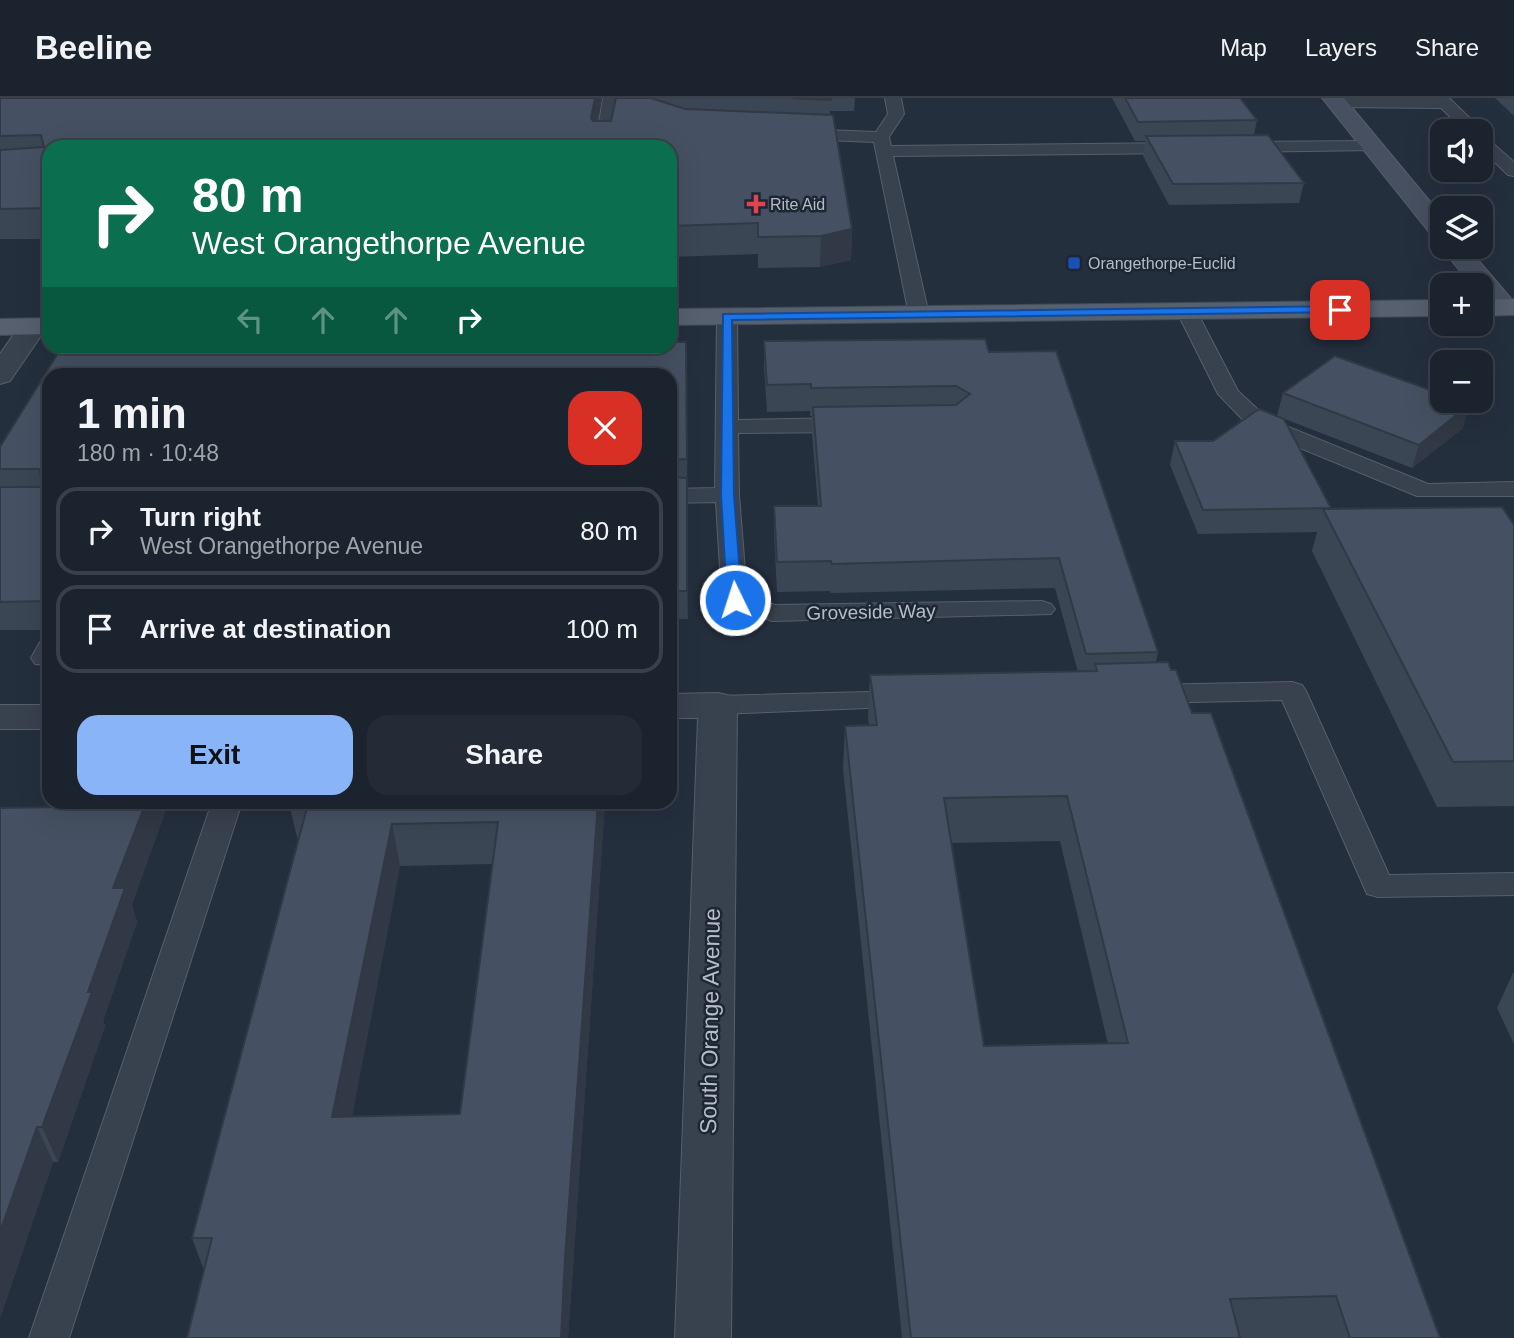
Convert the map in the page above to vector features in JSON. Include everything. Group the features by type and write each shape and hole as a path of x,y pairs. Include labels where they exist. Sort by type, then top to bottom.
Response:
{"main road":[{"path":"1335,100 1430,217"},
{"path":"1463,259 1503,311"},
{"path":"677,317 1430,308"},
{"path":"0,327 41,326"}],"street":[{"path":"0,375 41,326"},
{"path":"677,706 718,705"},
{"name":"South Orange Avenue","path":"703,1338 718,705"},
{"path":"0,718 42,717"}],"lane":[{"path":"893,98 896,114 883,144 919,315"},
{"path":"1335,100 1443,100 1462,119"},
{"path":"606,140 615,104"},
{"path":"784,133 883,144 1371,146"},
{"path":"1493,151 1514,171"},
{"path":"1187,312 1228,394 1259,423 1425,491 1514,489"},
{"name":"Groveside Way","path":"727,317 727,495 735,600 772,613 1042,609"},
{"path":"727,427 874,424"},
{"path":"677,496 727,495"},
{"path":"1126,695 1199,706 1292,691 1378,886 1514,884"},
{"path":"718,705 936,699"},
{"path":"49,1338 226,809"}],"building":[{"path":"0,98 595,98 591,118 593,121 611,121 616,98 651,98 685,109 833,115 852,229 821,236 758,237 758,223 677,226 677,140 42,140 41,135 0,136"},
{"path":"792,98 831,98 831,100"},
{"path":"1125,98 1240,98 1257,120 1138,122"},
{"path":"1268,135 1304,183 1173,184 1146,136"},
{"path":"42,147 42,208 0,209 0,150"},
{"path":"985,339 989,352 1056,351 1158,652 1086,654 1059,558 832,564 831,561 777,562 774,506 821,506 813,407 956,405 970,394 956,386 811,388 811,384 767,385 764,341"},
{"path":"677,342 686,342 687,459 677,460 677,368 49,368 58,354 677,354"},
{"path":"1335,356 1430,390 1430,413 1459,413 1419,445 1283,393"},
{"path":"42,379 42,487 40,469 0,469 0,447"},
{"path":"1259,409 1284,419 1331,508 1203,510 1175,441 1213,441"},
{"path":"677,477 687,478 687,591 677,591"},
{"path":"0,487 42,487 42,601 0,602"},
{"path":"1502,507 1514,525 1514,761 1453,762 1323,509"},
{"path":"1168,662 1171,670 1176,670 1192,713 1211,713 1440,1338 1350,1338 1336,1296 1230,1299 1240,1338 911,1338 845,726 877,725 870,675 1097,671 1095,664","holes":["1067,796 1128,1043 984,1046 944,798"]},
{"path":"0,808 143,809 113,888 125,888 88,992 92,992 42,1127 37,1127 0,1232"},
{"path":"307,809 597,809 561,1338 187,1338 212,1238 192,1238","holes":["498,822 460,1114 332,1117 392,824"]}],"place":[{"name":"Rite Aid","path":"756,204"},
{"name":"Orangethorpe-Euclid","path":"1074,263"}],"route":[{"path":"735,600 727,495 727,317 1340,310"}]}
